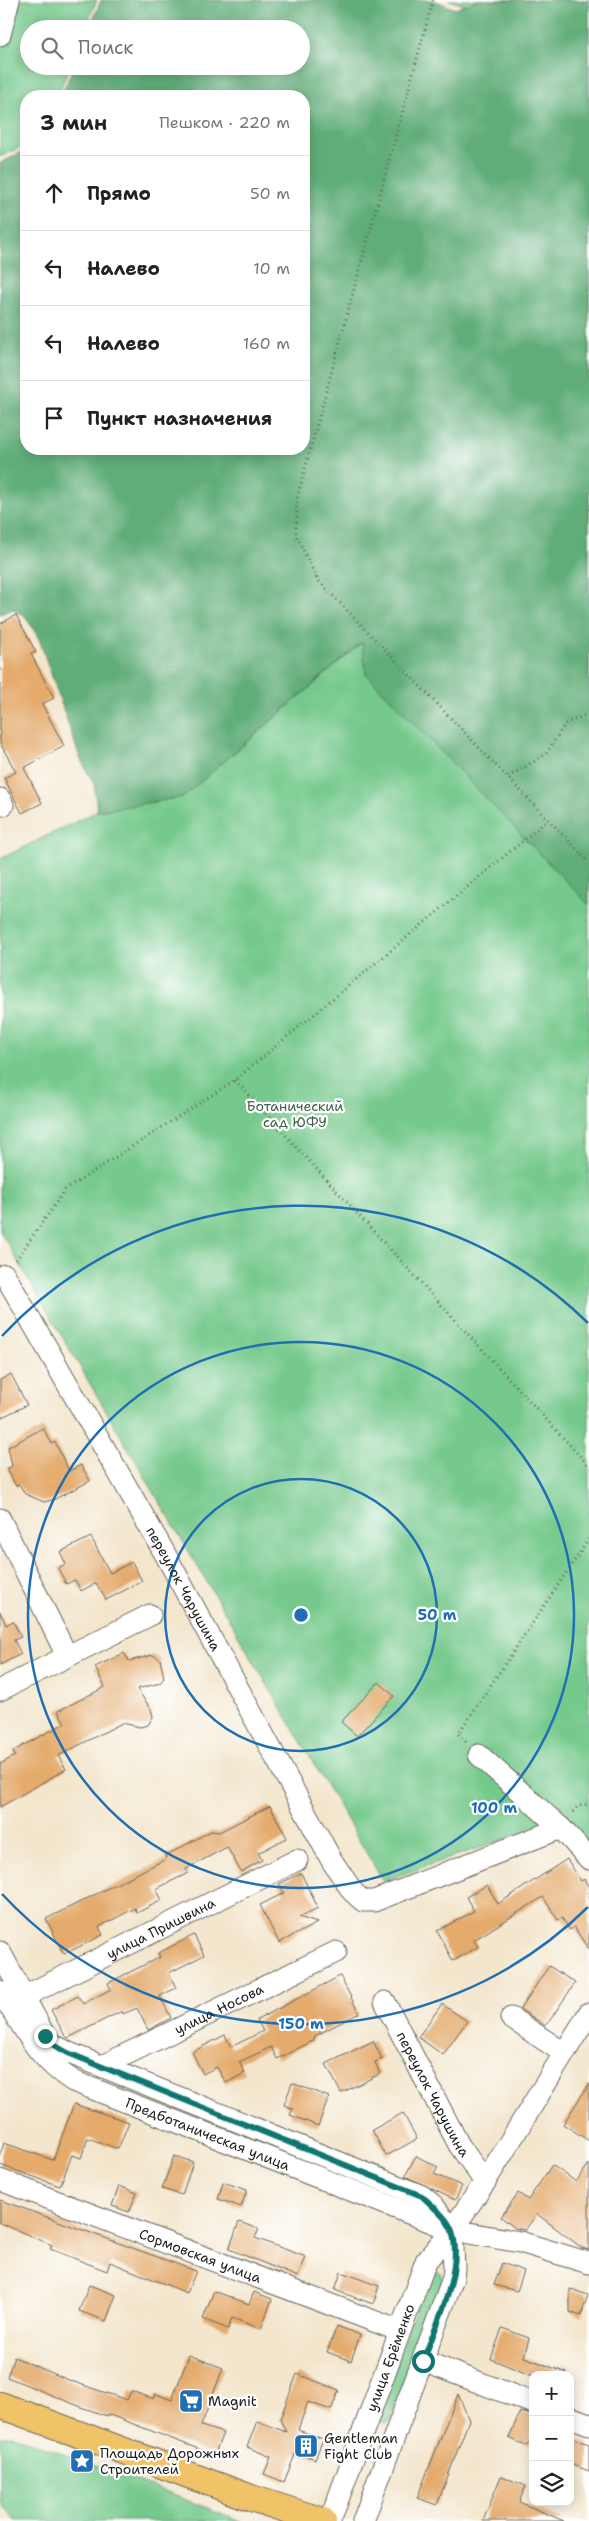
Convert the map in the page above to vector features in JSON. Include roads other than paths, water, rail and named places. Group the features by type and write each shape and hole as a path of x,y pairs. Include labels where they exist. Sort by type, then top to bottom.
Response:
{"main road":[{"path":"0,2405 250,2498 323,2521"},
{"path":"0,2420 12,2421 75,2443 88,2438"},
{"path":"250,2498 269,2521"}],"street":[{"path":"0,35 9,0"},
{"name":"переулок Чарушина","path":"5,1275 164,1552 332,1860 353,1892 363,1901 374,1901 560,1828"},
{"path":"0,1519 67,1656"},
{"path":"0,1690 150,1614"},
{"path":"479,1755 560,1828 589,1859"},
{"name":"улица Пришвина","path":"23,1997 297,1860"},
{"name":"Предботаническая улица","path":"0,1952 45,2036 52,2044 68,2053 422,2196 434,2206 452,2230"},
{"name":"улица Носова","path":"102,2066 336,1952"},
{"name":"Предботаническая улица","path":"0,1992 32,2044 58,2071 72,2081 452,2230 520,2242 589,2263"},
{"name":"переулок Чарушина","path":"385,2002 459,2145 485,2182"},
{"name":"улица Ерёменко","path":"330,2521 426,2261 452,2230 485,2182 589,2013"},
{"path":"511,2018 564,2054"},
{"name":"Сормовская улица","path":"0,2180 400,2331"},
{"path":"364,2521 452,2278 454,2268 452,2230"},
{"path":"423,2361 529,2401"},
{"path":"574,2418 589,2424"}],"place":[{"name":"Magnit","path":"191,2401"},
{"name":"Gentleman Fight Club","path":"306,2446"},
{"name":"Площадь Дорожных Строителей","path":"82,2461"}],"park label":[{"name":"Ботанический сад ЮФУ","path":"295,1114"}]}
